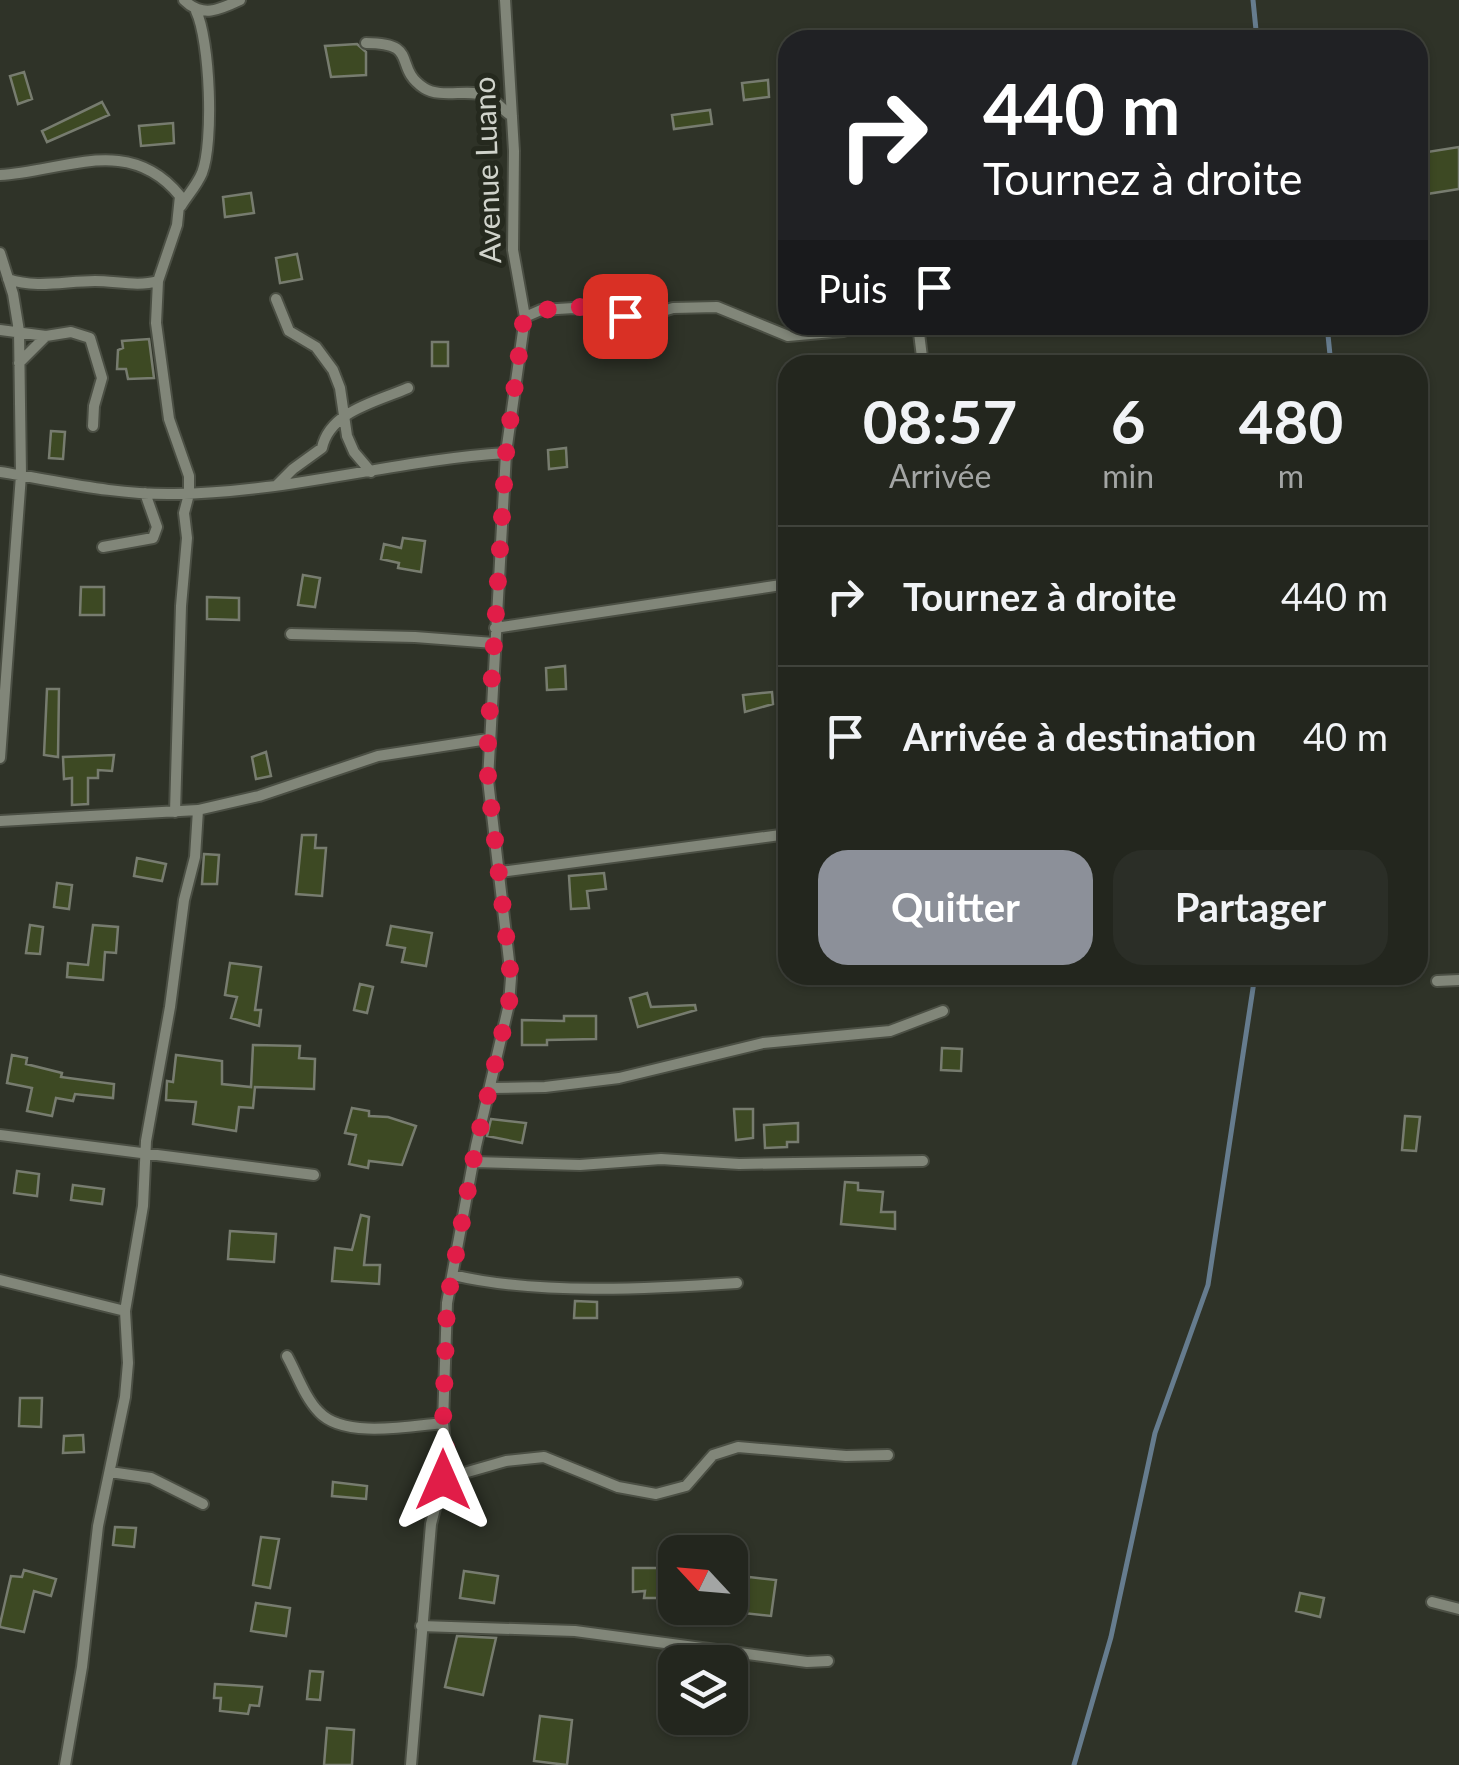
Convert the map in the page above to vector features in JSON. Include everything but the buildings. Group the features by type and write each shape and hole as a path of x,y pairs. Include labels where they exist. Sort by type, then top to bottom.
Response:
{"street":[{"path":"175,812 181,606 187,556 184,513 189,494 188,476 168,420 156,323 158,280 180,207 201,175 208,150 202,24 184,0"},
{"path":"196,11 221,9 240,0"},
{"name":"Avenue Luano","path":"411,1765 431,1524 447,1453 443,1423 447,1303 509,1004 511,978 488,780 506,453 524,316 512,250 512,116 504,0"},
{"path":"366,43 389,43 397,48 423,88 486,95 512,116"},
{"path":"0,175 68,162 116,160 169,182 180,196 180,207"},
{"path":"0,253 19,331 21,475 0,758"},
{"path":"8,279 28,284 90,280 144,284 158,280"},
{"path":"276,299 289,331 325,356 340,388 354,452 371,472"},
{"path":"524,316 554,308 574,308 600,309 637,319 672,308 717,308 778,332"},
{"path":"0,330 46,336 76,333 92,342 102,378 94,406 94,426"},
{"path":"20,363 46,336"},
{"path":"277,486 292,469 322,448 330,426 408,388"},
{"path":"0,472 92,489 189,494 277,486 454,456 506,453"},
{"path":"104,547 153,538 157,526 145,493"},
{"path":"495,628 778,586"},
{"path":"291,634 494,643"},
{"path":"0,821 198,810 259,796 378,756 488,739"},
{"path":"65,1765 82,1667 98,1526 126,1397 125,1312 141,1225 146,1156 184,900 195,857 198,810"},
{"path":"500,872 778,835"},
{"path":"1437,981 1459,980"},
{"path":"490,1088 545,1087 619,1078 762,1043 890,1031 943,1010"},
{"path":"0,1134 314,1175"},
{"path":"474,1162 580,1165 662,1159 739,1164 923,1161"},
{"path":"452,1274 538,1286 737,1282"},
{"path":"0,1280 125,1312"},
{"path":"287,1356 316,1409 338,1425 372,1428 443,1423"},
{"path":"443,1480 506,1461 544,1458 618,1487 656,1494 686,1486 713,1456 738,1447 846,1456 888,1455"},
{"path":"110,1472 151,1478 203,1504"},
{"path":"1432,1602 1459,1608"},
{"path":"422,1626 575,1631 828,1662"}],"waterway":[{"path":"1253,0 1256,30"},
{"path":"1328,335 1330,355"},
{"path":"1074,1765 1111,1637 1155,1433 1208,1285 1253,985"}],"route":[{"path":"443,1480 447,1462 443,1423 447,1303 476,1146 509,1004 511,978 488,780 488,739 506,453 524,316 554,308 600,309 625,316"}]}
